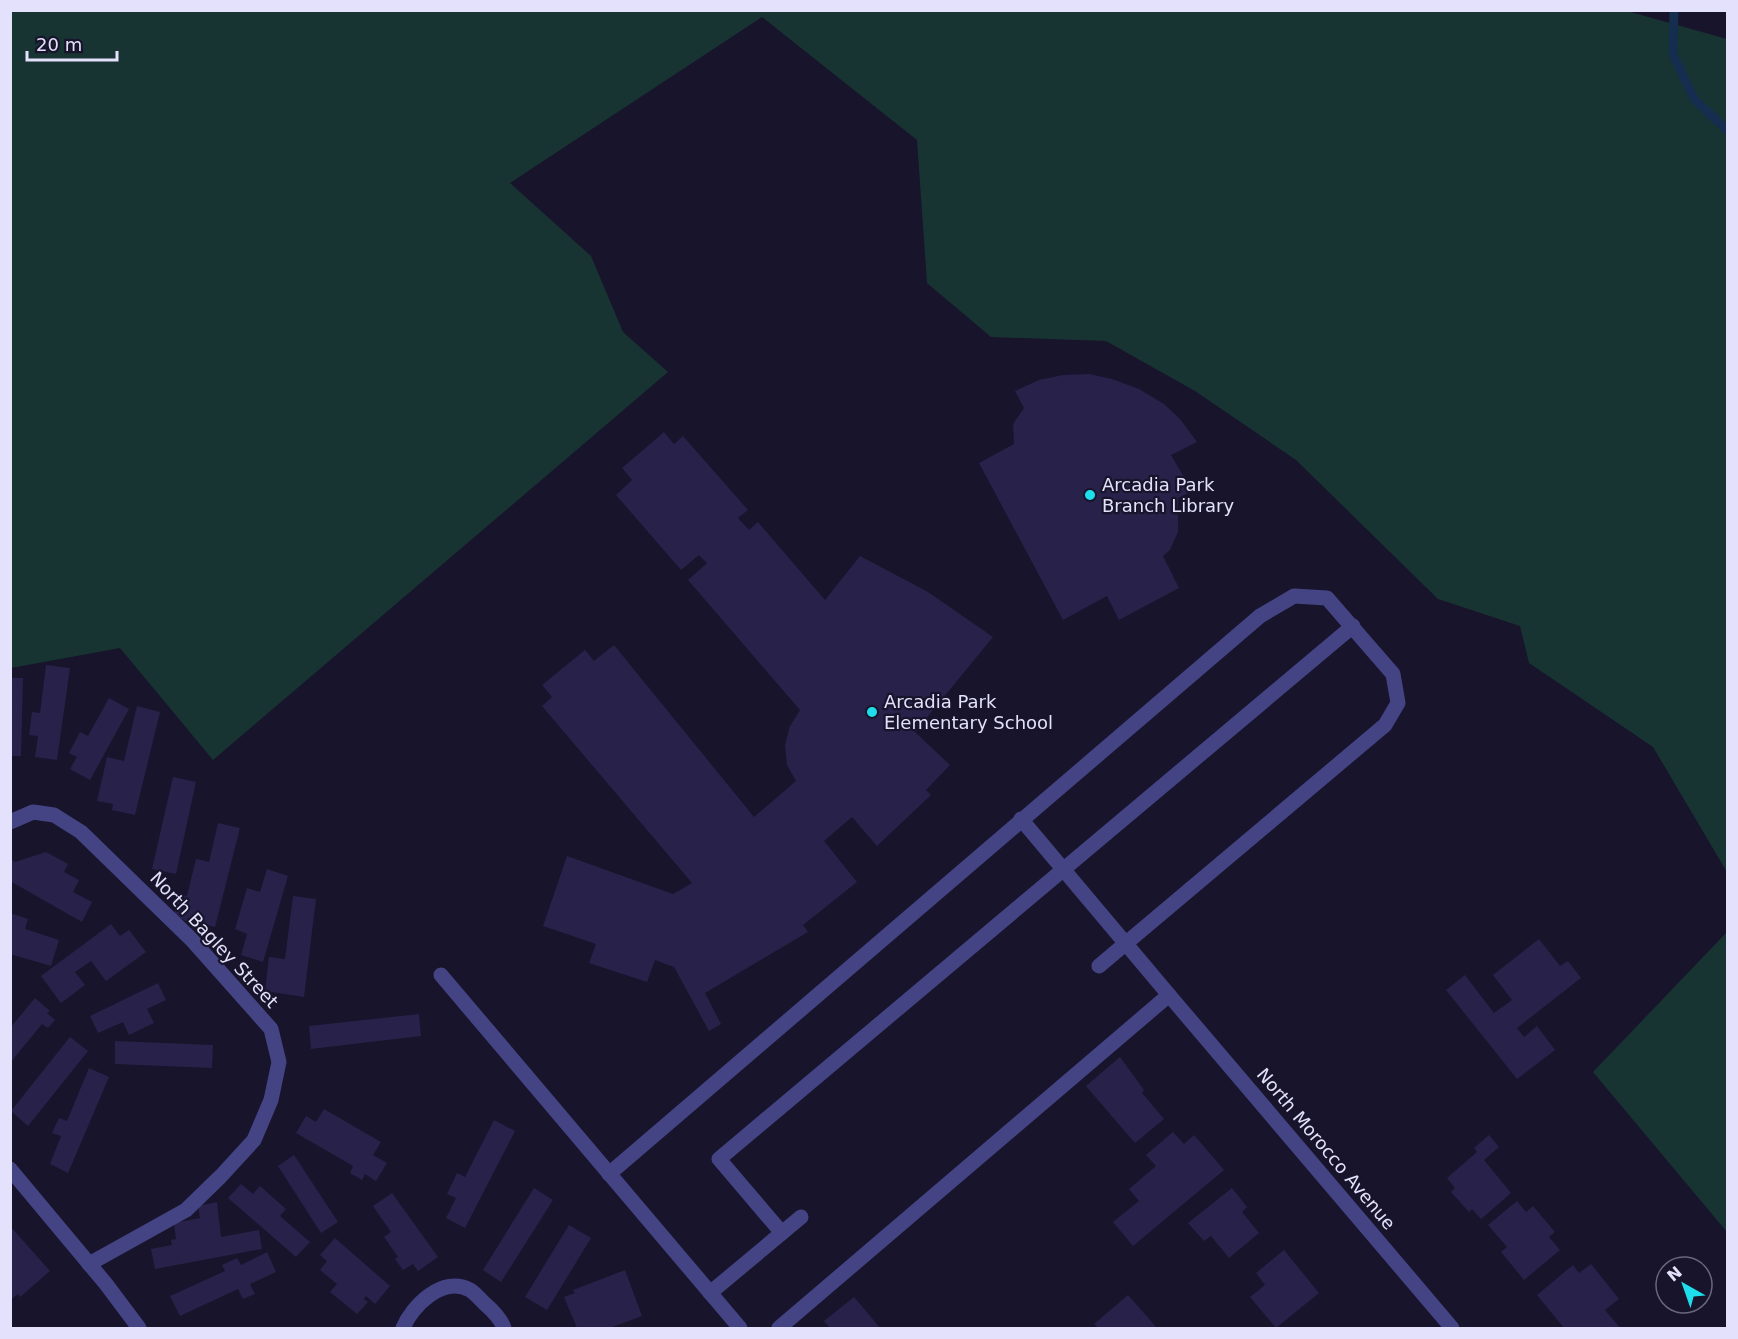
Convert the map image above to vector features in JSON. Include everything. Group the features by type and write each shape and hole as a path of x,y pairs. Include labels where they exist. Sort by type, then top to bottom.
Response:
{"street":[{"path":"609,1174 1260,616 1294,596 1327,598 1393,674 1398,703 1385,725 1099,966"},
{"path":"782,1233 719,1159 1353,626"},
{"name":"North Bagley Street","path":"10,822 33,812 54,815 81,832 192,940 271,1029 279,1062 271,1100 254,1140 221,1176 186,1210 89,1264"},
{"name":"North Morocco Avenue","path":"1021,819 1452,1329"},
{"path":"441,975 740,1329"},
{"path":"779,1329 1169,995"},
{"path":"10,1169 89,1264 139,1329"},
{"path":"710,1293 801,1217"},
{"path":"403,1329 409,1314 431,1294 451,1287 469,1289 488,1306 504,1329"}],"green space":[{"path":"11,11 1627,11 1727,39 1727,872 1653,747 1529,663 1520,626 1438,599 1296,460 1195,391 1106,341 991,337 927,283 917,140 762,17 510,183 591,256 623,332 668,372 213,760 120,648 11,668"},
{"path":"1727,932 1727,1232 1593,1072"}],"building":[{"name":"Arcadia Park Branch Library","path":"1089,374 1112,379 1139,389 1164,404 1180,419 1197,442 1171,455 1192,491 1178,498 1178,532 1170,550 1163,556 1179,588 1119,620 1107,596 1063,620 979,463 1014,444 1013,424 1024,408 1015,391 1039,380 1063,375"},
{"name":"Arcadia Park Elementary School","path":"664,432 674,444 683,436 748,510 738,518 749,530 758,522 825,600 860,556 928,592 993,637 915,732 950,765 926,790 931,795 877,846 852,817 824,841 857,882 803,925 808,932 705,993 721,1024 709,1031 674,967 655,960 647,982 589,963 596,944 543,926 567,856 673,894 692,883 542,706 552,697 542,685 585,650 594,661 614,645 754,817 796,781 787,765 785,745 790,726 800,710 688,580 707,563 699,555 681,570 616,495 632,480 622,468"},
{"path":"46,665 70,668 57,760 35,757 38,736 29,735 32,712 40,713"},
{"path":"10,678 23,678 21,756 10,756"},
{"path":"109,698 129,709 90,780 70,769 77,757 69,753 80,732 88,736"},
{"path":"137,706 160,712 135,815 112,810 113,804 97,801 107,757 124,761"},
{"path":"173,777 196,782 176,874 152,869"},
{"path":"218,823 240,828 215,927 195,922 194,926 174,914 179,894 187,896 196,859 209,862"},
{"path":"46,852 68,864 64,872 79,880 73,892 92,902 82,922 10,881 10,859 15,862"},
{"path":"267,869 288,876 263,962 241,955 247,934 235,929 247,888 260,892"},
{"path":"293,896 316,899 304,997 265,991 269,957 285,959"},
{"path":"10,913 28,919 25,929 59,940 51,966 10,954"},
{"path":"111,924 120,936 129,930 146,952 106,981 91,961 75,972 85,985 61,1003 41,976"},
{"path":"1539,939 1560,966 1568,961 1581,978 1517,1028 1524,1037 1537,1026 1555,1050 1517,1079 1446,990 1465,975 1494,1013 1512,1000 1493,975"},
{"path":"158,983 166,1000 147,1009 154,1023 129,1035 123,1022 98,1033 90,1016"},
{"path":"35,998 50,1011 47,1013 55,1020 48,1028 42,1024 10,1063 10,1028"},
{"path":"419,1014 421,1036 311,1049 309,1026"},
{"path":"70,1037 88,1051 28,1126 11,1111"},
{"path":"115,1041 213,1045 212,1068 115,1064"},
{"path":"1120,1057 1144,1090 1142,1093 1164,1119 1135,1143 1086,1086"},
{"path":"89,1068 109,1077 68,1173 50,1164 61,1136 52,1133 59,1118 67,1121"},
{"path":"324,1109 381,1142 373,1155 387,1163 376,1181 365,1174 362,1180 350,1173 353,1166 296,1133 306,1116 316,1122"},
{"path":"494,1120 515,1131 465,1228 446,1218 456,1198 447,1194 457,1173 465,1177"},
{"path":"1173,1132 1184,1144 1194,1135 1224,1170 1133,1246 1113,1222 1139,1201 1129,1189 1156,1166 1146,1155"},
{"path":"1489,1135 1499,1147 1484,1160 1511,1193 1481,1219 1472,1209 1469,1212 1451,1192 1455,1188 1447,1178 1477,1152 1474,1148"},
{"path":"294,1155 338,1222 321,1233 278,1166"},
{"path":"241,1184 253,1194 260,1186 286,1209 280,1216 310,1242 296,1257 228,1198"},
{"path":"534,1188 553,1200 501,1282 483,1270"},
{"path":"1232,1188 1247,1207 1242,1212 1259,1233 1229,1258 1211,1236 1204,1241 1188,1223"},
{"path":"392,1193 438,1257 418,1271 413,1264 403,1270 395,1259 398,1257 384,1237 391,1232 373,1206"},
{"path":"1517,1201 1526,1212 1533,1206 1555,1232 1549,1237 1560,1250 1524,1280 1501,1252 1507,1247 1488,1225"},
{"path":"217,1202 221,1237 259,1230 262,1249 155,1269 151,1249 172,1245 171,1240 176,1239 174,1223 200,1218 198,1206"},
{"path":"569,1225 591,1238 547,1310 525,1297"},
{"path":"10,1226 50,1271 20,1297 18,1294 10,1300"},
{"path":"335,1238 390,1286 375,1304 366,1296 364,1299 368,1302 357,1314 330,1292 337,1284 320,1270 327,1261 320,1255"},
{"path":"1284,1250 1319,1293 1276,1328 1250,1297 1265,1285 1256,1273"},
{"path":"267,1252 276,1272 250,1284 255,1294 243,1299 238,1289 180,1316 170,1296 225,1271 222,1265 237,1258 241,1265"},
{"path":"1591,1264 1619,1299 1605,1310 1620,1328 1564,1328 1537,1295 1573,1265 1579,1273"},
{"path":"625,1270 642,1316 610,1328 577,1328 564,1297 575,1293 573,1290"},
{"path":"1128,1295 1157,1328 1098,1328 1094,1324"},
{"path":"854,1297 880,1328 830,1328 824,1321"}],"waterway":[{"path":"1674,10 1673,54 1694,99 1728,131"}],"place":[{"name":"Arcadia Park Branch Library","path":"1090,495"},
{"name":"Arcadia Park Elementary School","path":"872,712"}]}
